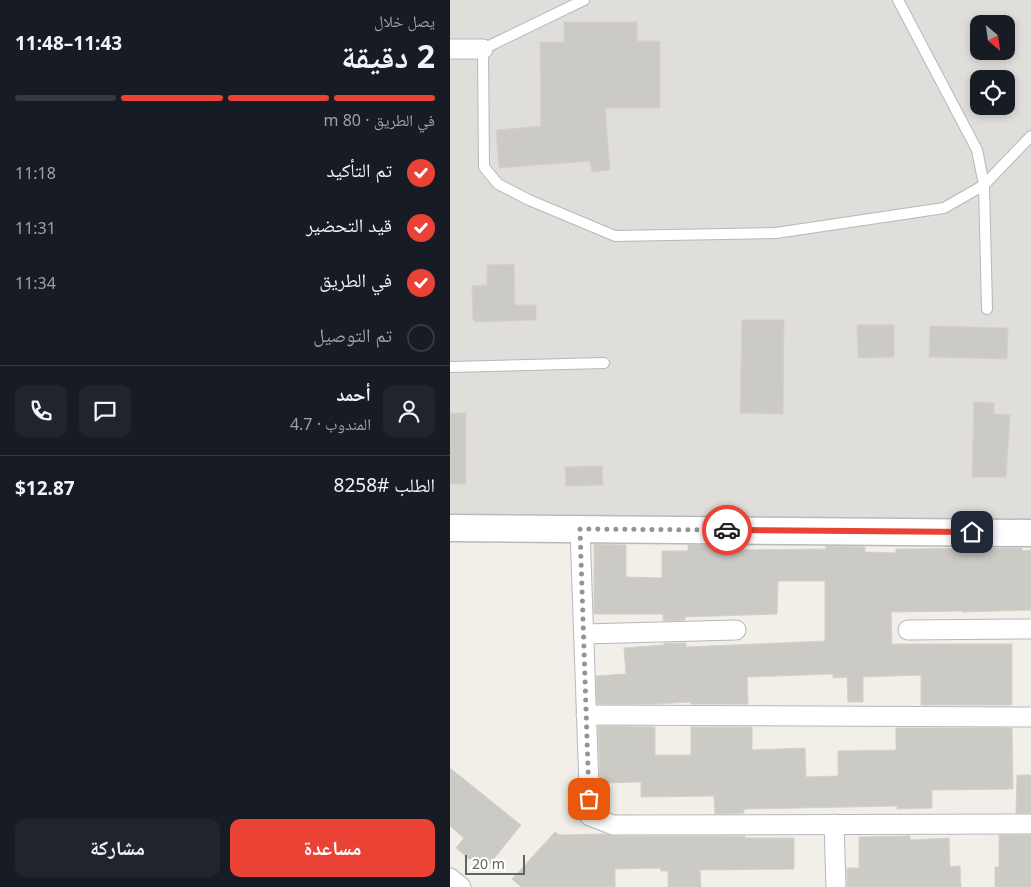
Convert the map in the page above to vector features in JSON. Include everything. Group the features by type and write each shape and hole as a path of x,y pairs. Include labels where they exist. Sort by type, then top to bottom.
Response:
{"street":[{"path":"450,49 483,49"},
{"path":"450,528 1031,533"},
{"path":"580,529 590,816 614,825 1031,824"},
{"path":"908,630 1031,629"},
{"path":"584,634 736,630"},
{"path":"586,715 1031,717"},
{"path":"834,824 836,887"},
{"path":"450,878 461,887"}],"lane":[{"path":"584,0 483,49 484,167 498,184 529,200 615,236 776,233 944,208 984,185 1031,136"},
{"path":"898,0 977,150 984,185 987,310"},
{"path":"450,367 604,363"}],"shaded area":[{"path":"450,0 1031,0 1031,525 450,519"}],"building":[{"path":"564,22 637,22 637,41 660,41 660,108 605,108 610,170 592,172 590,161 499,168 496,130 541,126 540,42 564,42"},
{"path":"514,264 515,305 536,305 536,320 475,322 473,320 472,286 487,285 487,265"},
{"path":"742,320 784,320 783,414 740,413"},
{"path":"857,325 894,325 894,357 858,358"},
{"path":"930,326 1008,328 1007,359 929,357"},
{"path":"974,402 994,403 994,414 1010,415 1006,477 972,477"},
{"path":"450,413 466,413 466,484 450,484"},
{"path":"602,466 603,485 566,486 565,467"},
{"path":"594,544 626,545 626,577 662,578 662,551 688,551 688,545 731,545 731,550 826,549 826,546 865,547 865,552 896,553 896,549 1022,548 1022,551 1031,550 1031,610 891,612 892,644 1012,644 1012,705 921,705 921,675 863,677 863,702 848,702 847,677 833,678 833,674 747,677 748,704 691,704 691,702 597,704 596,676 626,674 624,648 664,645 664,643 686,643 686,647 825,641 825,581 778,581 777,614 685,617 685,620 663,621 663,614 594,614"},
{"path":"598,726 655,727 655,755 691,755 691,727 752,727 752,750 805,748 806,777 838,776 838,751 896,750 896,728 1012,728 1013,789 932,790 932,808 897,809 897,806 744,809 744,813 715,814 714,796 641,797 641,782 600,783"},
{"path":"450,768 521,825 484,871 456,848 464,838 450,826"},
{"path":"1017,775 1031,775 1031,813 1016,813"},
{"path":"555,832 560,835 604,834 613,836 794,838 794,869 700,870 701,887 668,887 668,871 661,871 660,868 615,869 615,887 521,887 512,879"},
{"path":"999,835 1031,835 1031,887 995,887 995,867 999,867"},
{"path":"910,836 910,840 949,838 950,867 960,866 961,887 847,887 847,868 859,868 859,837"}],"way so far":[{"path":"589,799 580,529 727,530"}],"route":[{"path":"727,530 972,532"}]}
